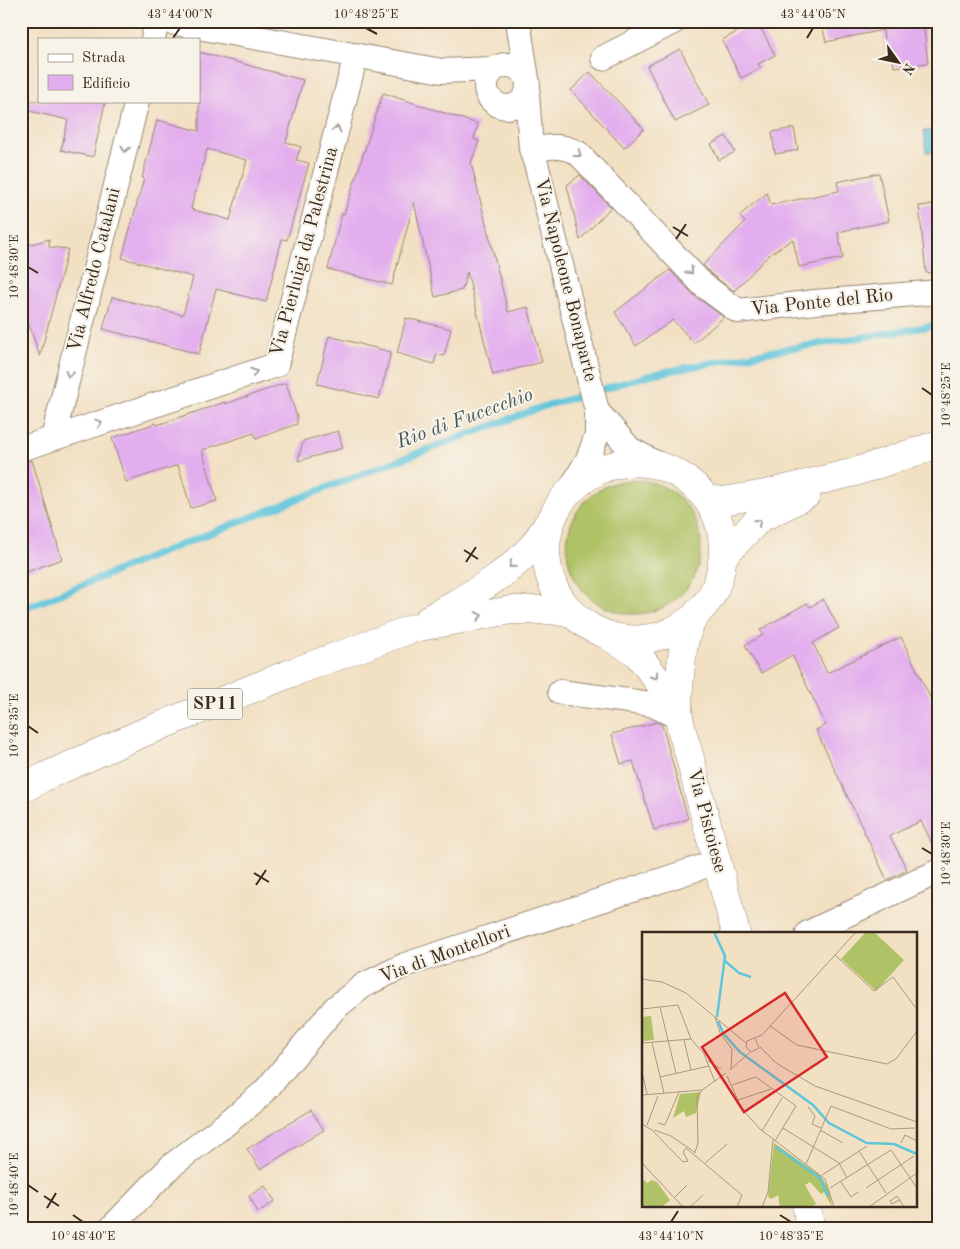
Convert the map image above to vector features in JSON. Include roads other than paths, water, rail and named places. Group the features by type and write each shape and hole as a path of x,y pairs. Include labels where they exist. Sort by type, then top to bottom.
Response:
{"main road":[{"path":"707,499 723,501 765,494 855,472 939,444"},
{"path":"414,628 485,586 514,565 532,547 561,502 570,490 590,475 613,465 638,462 663,467 687,480 707,499 720,526 723,546 722,568 714,589 694,617 674,630 652,638 636,639 620,638 605,634 582,622 572,614 556,592 548,567 547,540 554,514"},
{"path":"723,556 759,520 783,505 855,472"},
{"name":"SP11","path":"21,790 44,777 140,734 291,673 414,628 511,610 554,610 572,614"},
{"name":"Via Pistoiese","path":"694,617 685,640 679,713 736,932"},
{"name":"Via Pistoiese","path":"605,634 637,653 679,713"},
{"path":"806,1206 811,1228"}],"street":[{"path":"153,38 157,21"},
{"path":"164,21 442,71 478,87 499,106 512,106 524,99 527,86 520,69 515,66 508,64 494,68 442,71"},
{"path":"490,99 485,82 504,50 512,21"},
{"name":"Via Napoleone Bonaparte","path":"518,21 527,86 532,150 597,411 597,435 588,459 570,490"},
{"path":"603,58 675,21"},
{"name":"Via Pierluigi da Palestrina","path":"21,449 276,365 356,55"},
{"name":"Via Napoleone Bonaparte","path":"490,99 532,150"},
{"name":"Via Alfredo Catalani","path":"53,438 137,102"},
{"name":"Via Ponte del Rio","path":"532,150 566,147 578,153 703,285 738,311 815,302 939,292"},
{"name":"Via Napoleone Bonaparte","path":"597,411 630,449 663,467"},
{"path":"560,692 651,704 679,713"},
{"name":"Via di Montellori","path":"110,1228 171,1166 264,1092 335,1008 364,985 405,965 718,862"},
{"path":"810,932 939,871"}],"water":[{"path":"924,131 939,131 939,151 926,152"}],"waterway":[{"name":"Rio di Fucecchio","path":"21,610 354,477 545,406 654,374 774,351 939,325"}]}
